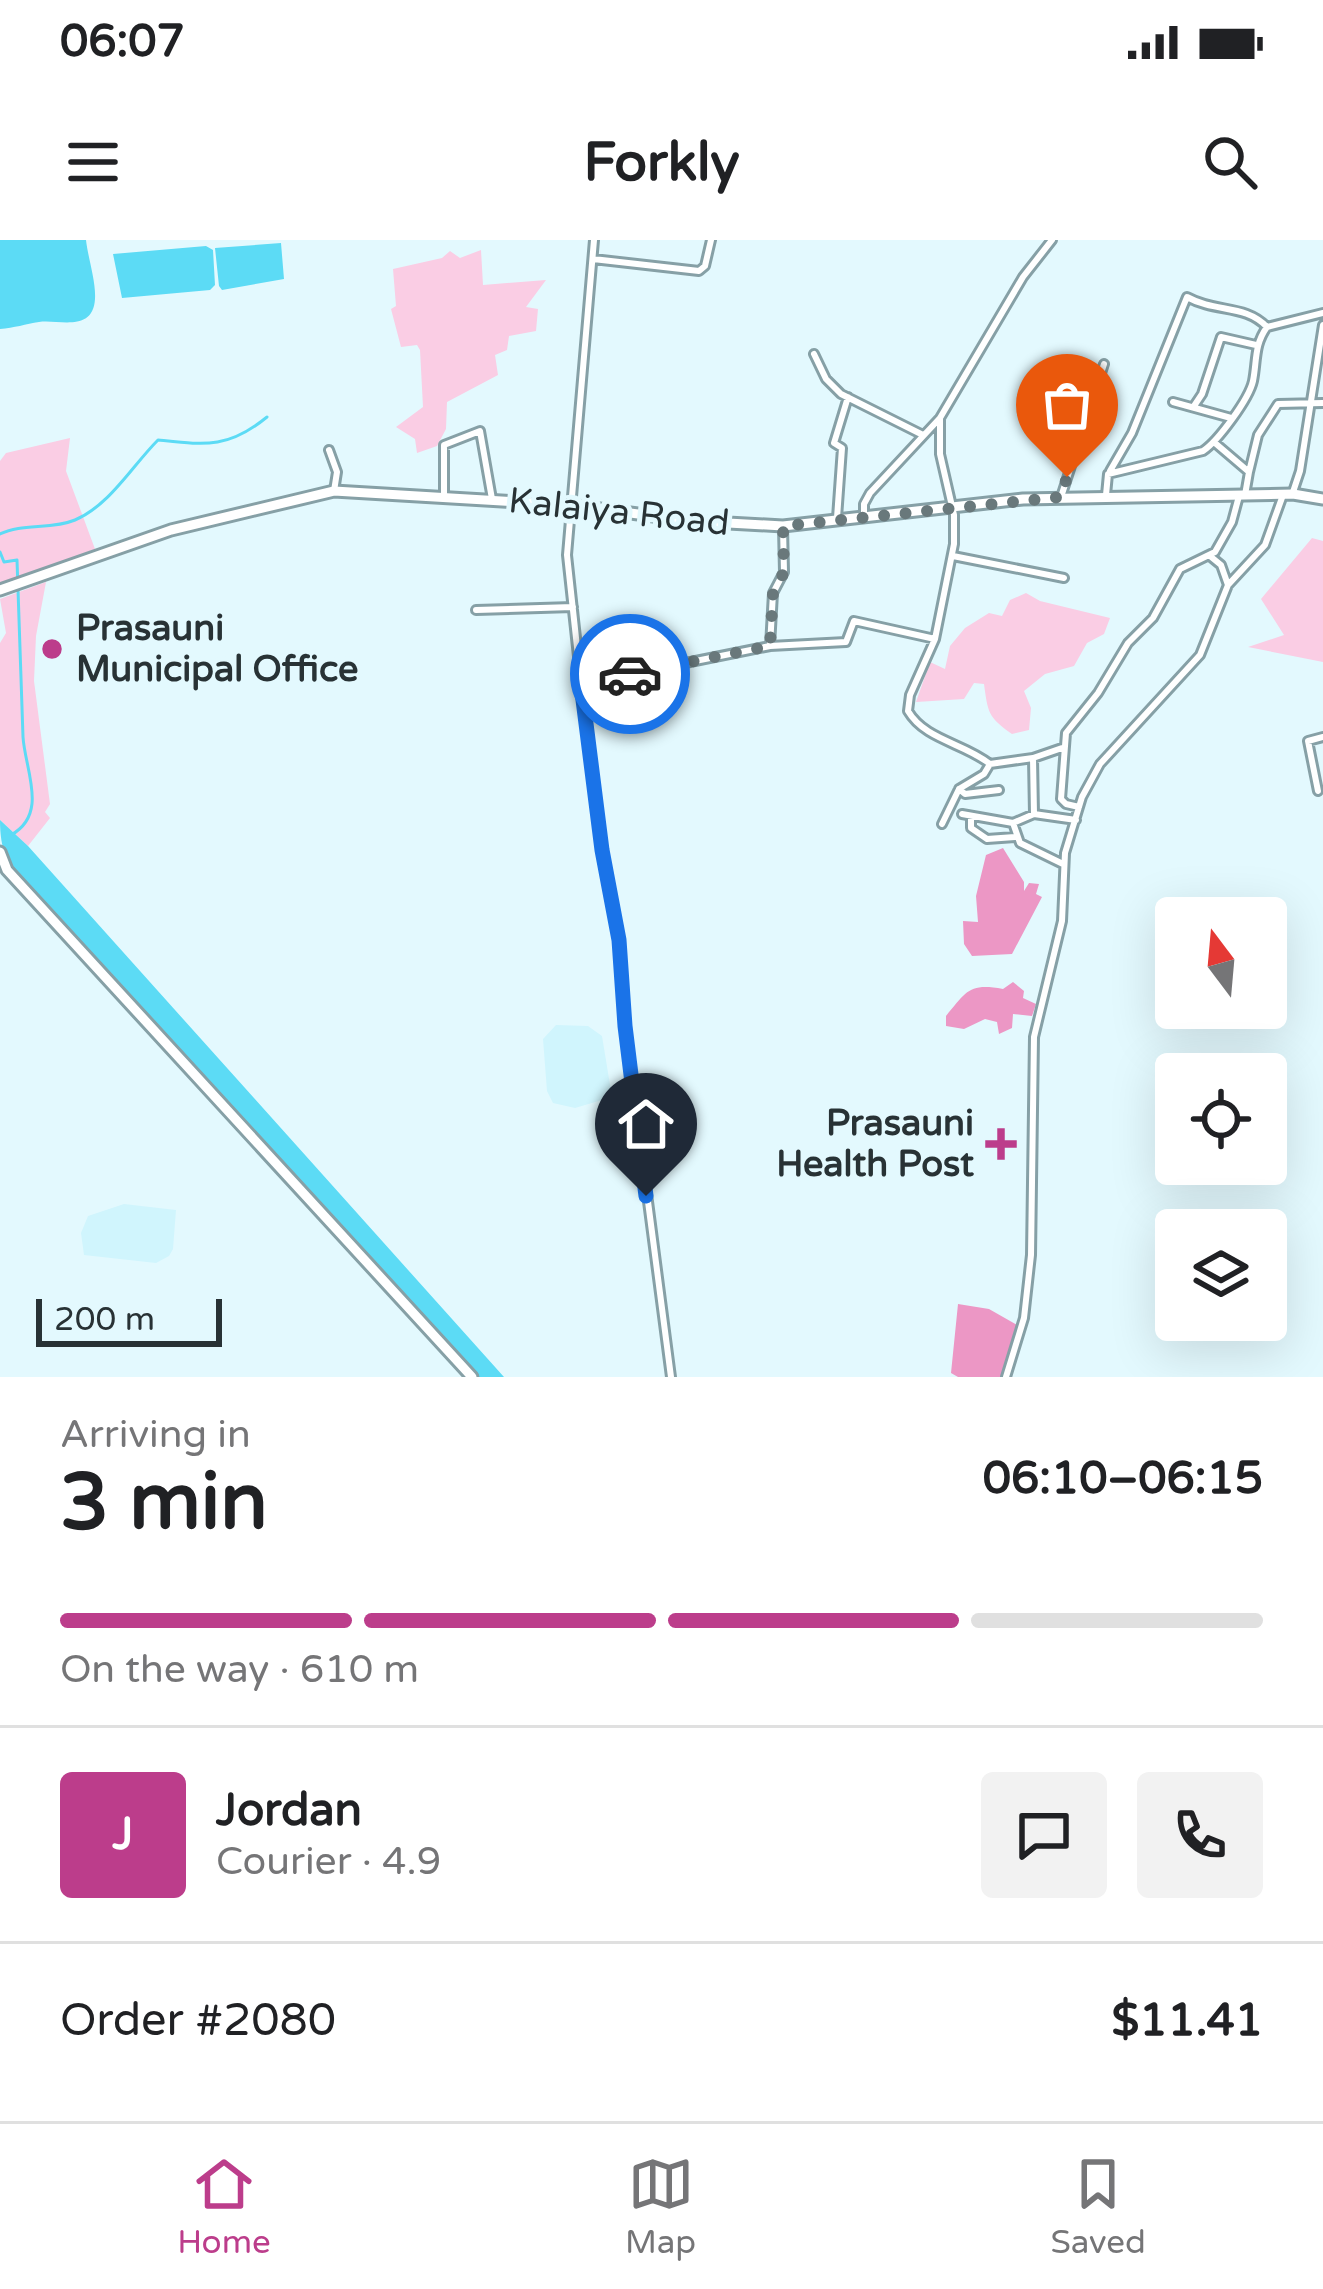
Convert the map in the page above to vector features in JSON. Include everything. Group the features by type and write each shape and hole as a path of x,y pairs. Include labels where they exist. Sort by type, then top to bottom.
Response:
{"main road":[{"name":"Kalaiya Road","path":"0,590 171,530 334,491 492,499 783,526 1061,497 1322,496"},
{"path":"0,852 7,870 472,1377"}],"street":[{"path":"594,240 567,554 671,1377"},
{"path":"593,260 699,271 705,266 711,240"},
{"path":"864,518 863,504 870,493 940,418 1023,277 1052,240"},
{"path":"1106,495 1108,474 1132,433 1187,296 1204,307 1254,313 1267,327"},
{"path":"1108,474 1203,451 1215,443 1252,386 1256,345 1267,327 1323,313"},
{"path":"1006,1377 1026,1306 1034,1037 1062,921 1063,864 1079,807 1100,764 1200,656 1228,585 1265,544 1300,471 1323,325"},
{"path":"1194,406 1221,337 1256,345"},
{"path":"814,354 830,385 923,435"},
{"path":"1061,497 1104,364"},
{"path":"837,521 842,448 834,443 848,397"},
{"path":"1173,402 1231,418"},
{"path":"1079,807 1060,799 1066,733 1098,693 1128,643 1153,618 1180,569 1210,556 1224,539 1242,496 1258,435 1278,404 1323,403"},
{"path":"940,418 940,454 955,531 953,556 935,639 910,695 908,711 928,733 969,748 990,764 1034,758 1062,748"},
{"path":"444,496 444,445 480,431 492,499"},
{"path":"1215,443 1249,472"},
{"path":"329,450 337,472 334,491"},
{"path":"770,646 773,593 784,572 783,526"},
{"path":"953,556 1064,578"},
{"path":"1210,556 1221,566 1228,585"},
{"path":"476,610 573,607"},
{"path":"581,684 770,646 846,642 854,621 935,639"},
{"path":"1318,791 1308,741 1323,737"},
{"path":"1034,758 1034,814"},
{"path":"942,824 959,789 984,774 990,764"},
{"path":"959,789 965,794 999,790"},
{"path":"1063,864 1035,853 1015,837 987,839 971,828 966,816 1013,823 1034,814 1076,820"},
{"path":"1013,823 1015,837"}],"shaded area":[{"path":"481,250 483,285 546,280 526,307 538,309 536,331 509,336 507,350 495,355 498,375 447,402 446,429 437,446 417,453 415,439 396,427 423,407 420,350 417,345 401,347 391,309 396,306 393,269 442,258 450,251 460,258"},
{"path":"70,438 66,471 95,549 0,586 0,461 6,453"},
{"path":"1312,538 1323,541 1323,662 1248,647 1284,635 1261,599"},
{"path":"46,582 34,681 50,804 45,812 50,818 28,846 0,820 0,643 6,633 0,599"},
{"path":"1026,593 1040,601 1110,618 1104,634 1087,643 1074,666 1045,674 1024,691 1031,708 1029,730 1012,734 998,723 988,708 984,684 974,683 964,699 916,702 930,662 945,669 950,646 965,628 989,613 1002,616 1010,600"},
{"path":"1003,848 1024,882 1024,891 1029,883 1039,884 1036,894 1042,897 1012,954 972,956 964,944 963,921 978,922 976,896 986,855"},
{"path":"1013,982 1024,991 1023,998 1036,1004 1032,1016 1013,1014 1012,1028 999,1034 997,1022 985,1019 964,1029 946,1026 946,1016 970,991 1003,989"},
{"path":"556,1025 588,1026 602,1036 612,1097 575,1108 553,1103 547,1091 543,1039"},
{"path":"124,1204 176,1210 169,1256 156,1263 84,1255 81,1233 88,1216"},
{"path":"958,1304 989,1309 1019,1326 1001,1377 951,1373"}],"water":[{"path":"0,240 86,240 95,292 88,317 0,329"},
{"path":"281,243 284,279 222,290 219,286 215,248"},
{"path":"206,246 213,250 215,285 210,290 122,298 113,254"},
{"path":"0,820 504,1377 479,1377 26,886 6,856"}],"waterway":[{"path":"0,534 66,523 88,513 158,440 228,440 267,417"},
{"path":"0,552 4,562 17,560 23,737 32,790 29,815 11,835"}],"way so far":[{"path":"630,674 770,646 773,593 784,572 783,526 1061,497 1067,477"}],"place":[{"name":"Prasauni Municipal Office","path":"52,649"},
{"name":"Prasauni Health Post","path":"1001,1144"}],"route":[{"path":"630,674 581,684 602,850 619,940 646,1196"}]}
